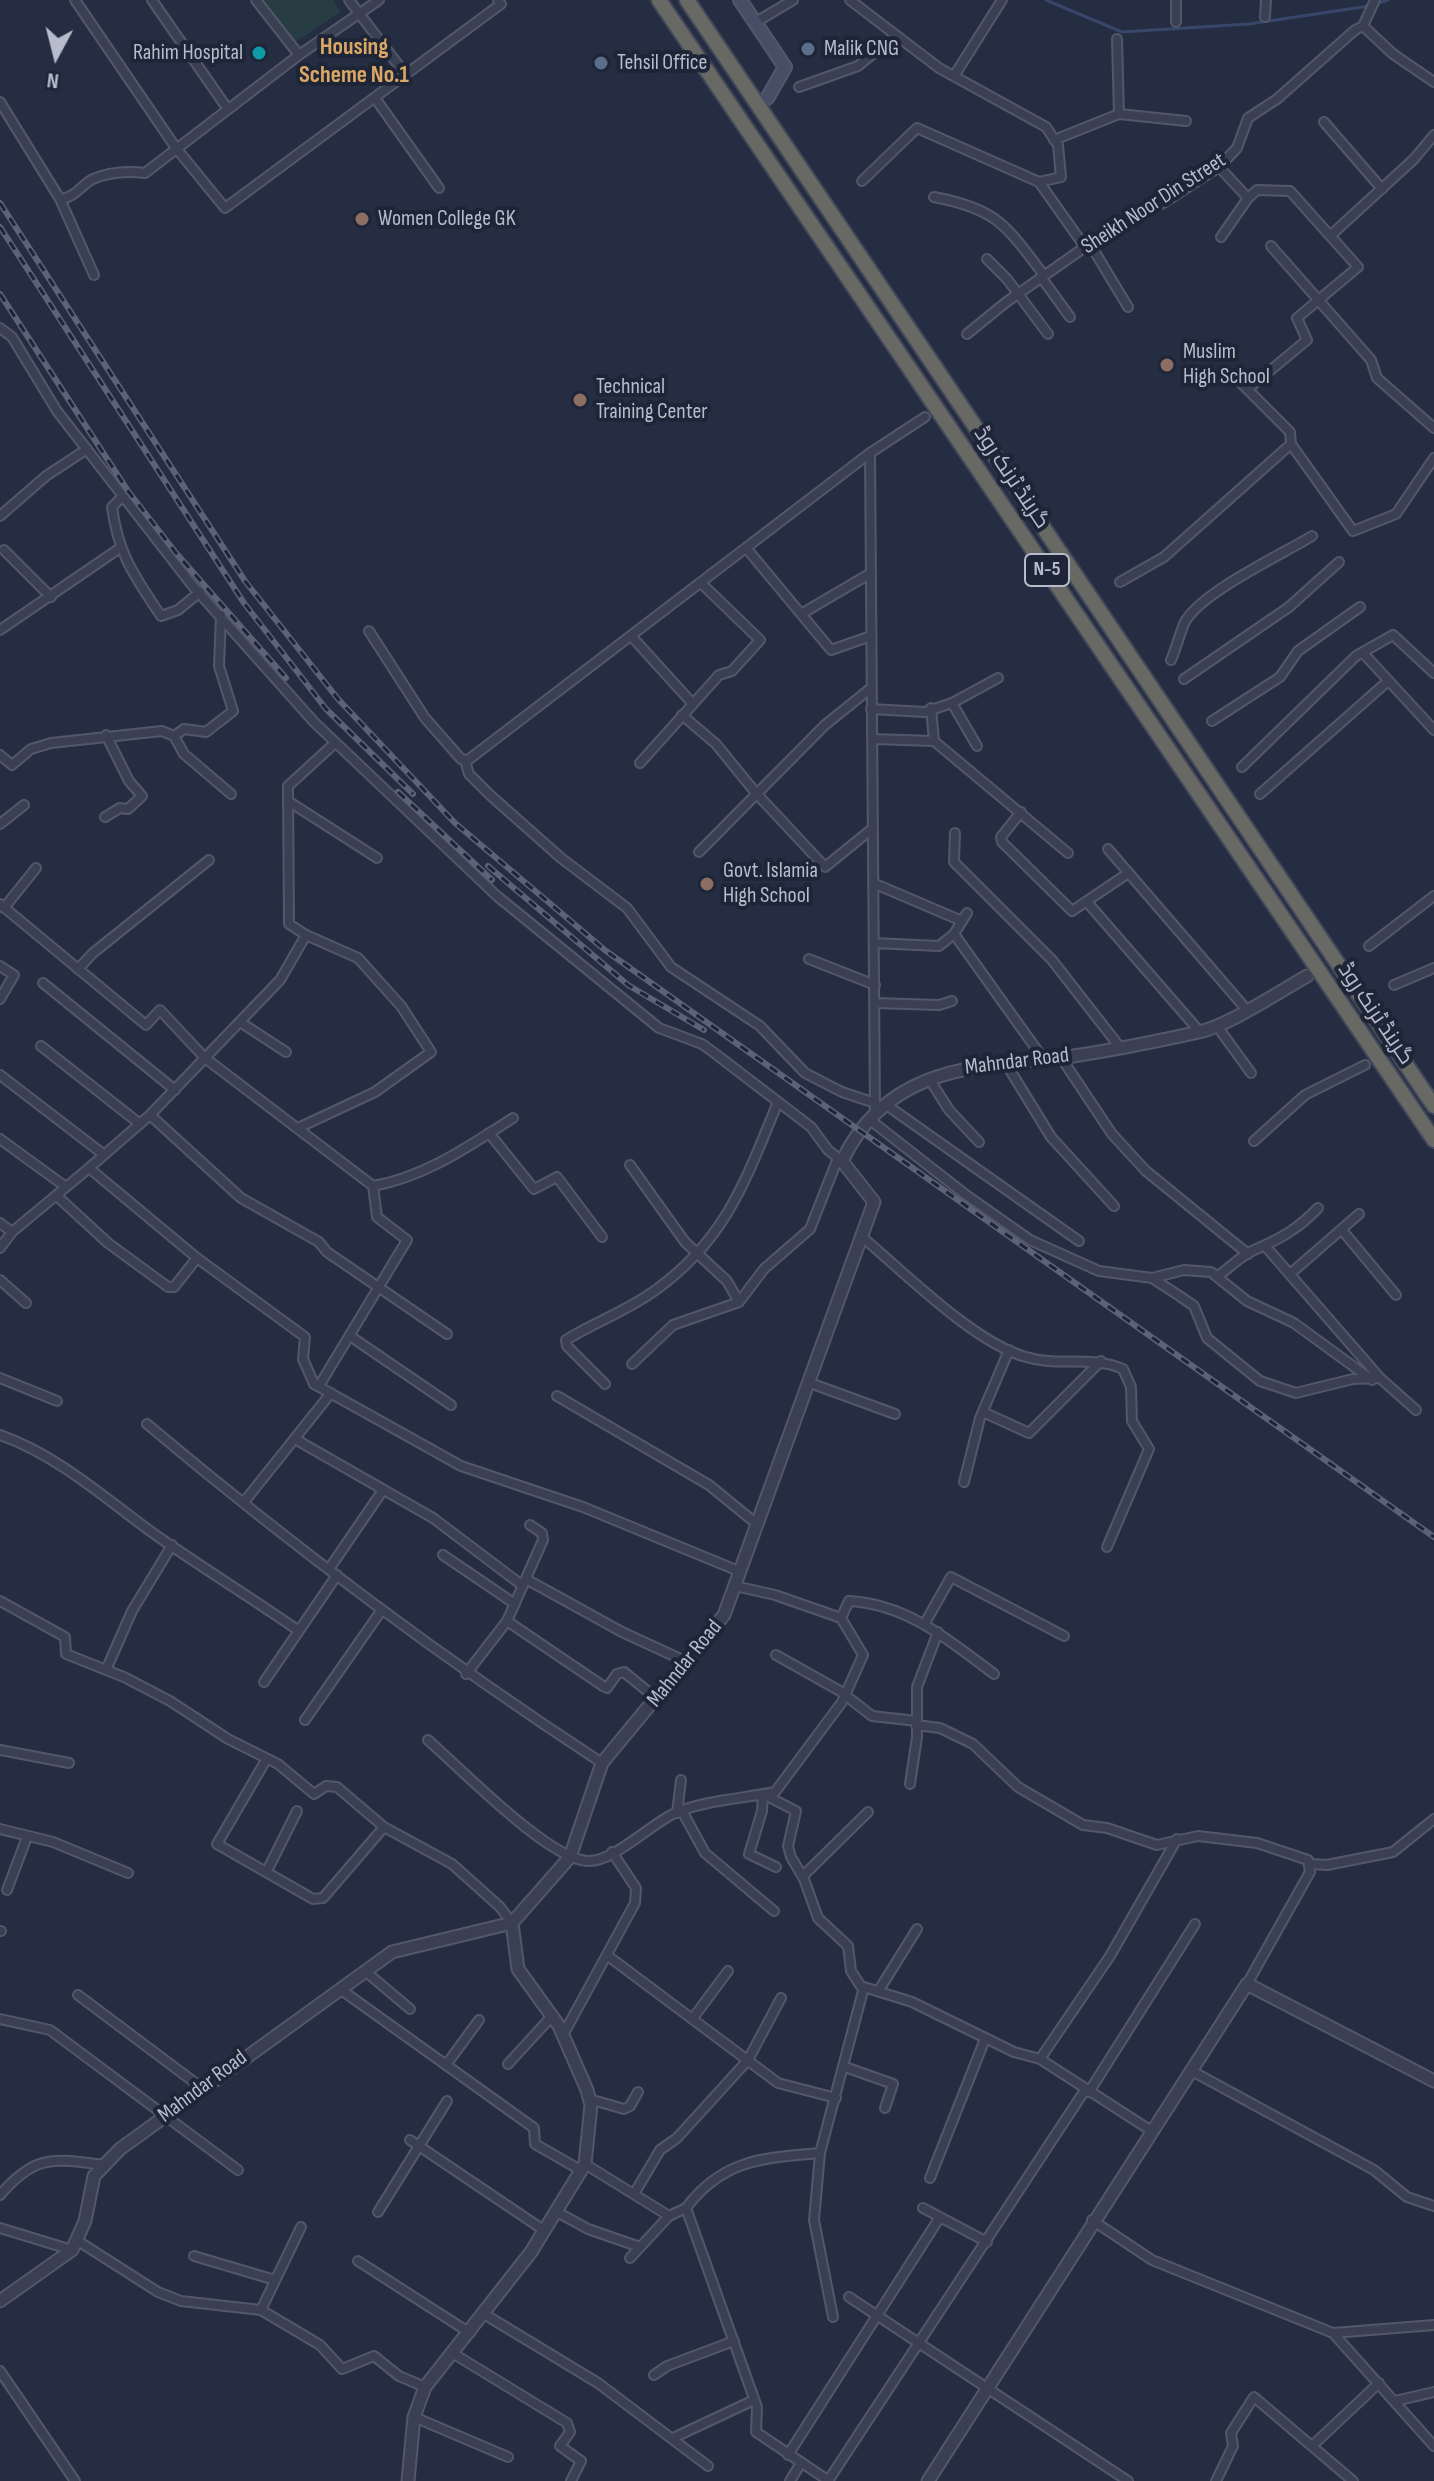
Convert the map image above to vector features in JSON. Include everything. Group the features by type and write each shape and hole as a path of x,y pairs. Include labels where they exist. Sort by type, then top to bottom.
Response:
{"highway":[{"name":"گرینڈ ٹرنک روڈ","path":"659,0 1371,1061 1434,1140"},
{"name":"گرینڈ ٹرنک روڈ","path":"687,0 1434,1106"},
{"path":"1371,1061 1394,1044"}],"main road":[{"path":"740,0 785,67 768,97 758,106"}],"street":[{"path":"75,0 176,148 225,208 501,4 498,0"},
{"path":"152,0 227,108"},
{"path":"256,0 299,55"},
{"path":"349,0 406,75"},
{"path":"60,199 68,199 93,179 128,170 145,173 227,108 379,0"},
{"path":"756,22 793,0"},
{"path":"850,0 954,76 1046,127 1054,140 1061,177 1039,182"},
{"path":"1176,0 1176,22"},
{"path":"1265,17 1266,0"},
{"path":"954,76 1002,1"},
{"path":"1374,1 1364,22 1393,54 1434,82"},
{"name":"Sheikh Noor Din Street","path":"967,334 1087,246 1219,167 1237,148 1248,118 1277,99 1364,22"},
{"path":"799,87 858,66 896,35"},
{"path":"1117,39 1119,114"},
{"path":"375,98 439,188"},
{"path":"0,102 60,199 94,275"},
{"path":"1054,140 1119,114 1186,121"},
{"path":"1324,122 1382,189"},
{"path":"862,181 917,128 1039,182 1128,307"},
{"path":"1330,236 1382,189 1434,135"},
{"path":"1219,167 1248,198"},
{"path":"1221,237 1257,190 1290,191 1358,267 1297,318 1307,340 1248,389"},
{"path":"934,197 967,203 1005,224 1070,317"},
{"path":"1271,246 1371,360 1377,378 1434,428"},
{"path":"987,259 1048,334"},
{"path":"0,328 12,337 57,411 200,592 335,743 497,896 659,1028 702,1044 811,1127 840,1160 810,1229 764,1269 739,1302 673,1325 632,1364"},
{"path":"1237,379 1290,432 1291,444 1353,531 1396,514 1434,458"},
{"path":"465,761 633,638 870,453 925,417"},
{"path":"1120,582 1164,557 1291,444"},
{"path":"0,516 46,476 87,449"},
{"path":"870,453 876,1109 966,1195 1030,1240 1099,1271 1152,1278 1195,1269 1218,1276 1247,1301 1294,1323 1416,1410"},
{"path":"124,495 112,507 120,548 128,566 161,616 178,610 200,592"},
{"path":"1171,660 1184,624 1207,602 1243,572 1312,536"},
{"path":"0,630 120,548"},
{"path":"747,549 831,650 871,636"},
{"path":"4,550 51,597"},
{"path":"1184,679 1289,607 1339,562"},
{"path":"801,614 871,573"},
{"path":"640,763 719,675 732,671 760,640 702,584"},
{"path":"1212,721 1280,677 1298,651 1360,607"},
{"path":"174,736 184,729 206,732 233,711 219,666 221,615"},
{"path":"369,631 425,718 465,761 469,774 561,858 617,899 671,967 760,1026 805,1073 876,1109 1079,1241"},
{"path":"1242,767 1356,656 1393,635 1434,673"},
{"path":"633,638 692,703"},
{"path":"1364,654 1434,730"},
{"path":"871,709 925,712 952,703 998,678"},
{"path":"1260,794 1388,681"},
{"path":"699,852 755,792 825,725 871,688"},
{"path":"952,703 977,746"},
{"path":"931,708 934,741"},
{"path":"682,715 716,744 755,792 825,867 873,828"},
{"path":"0,755 12,765 39,746 153,729 174,736 184,754 231,794"},
{"path":"105,817 120,808 128,809 142,796 129,781 106,735"},
{"path":"872,739 934,741 1068,853"},
{"path":"298,1128 375,1092 431,1052 401,1006 358,958 289,924 288,786 335,743"},
{"path":"288,801 377,858"},
{"path":"0,824 24,805"},
{"path":"1021,812 1001,837 1002,842 1072,911 1127,874"},
{"path":"955,833 954,862 1052,960 1119,1046"},
{"path":"1108,849 1246,1009"},
{"path":"78,969 93,953 209,860"},
{"path":"36,868 2,906 146,1025 160,1010 205,1058 373,1186 377,1217 407,1240 319,1386"},
{"path":"873,883 965,917 954,934 939,946 874,943"},
{"path":"1369,946 1434,896"},
{"path":"1087,902 1200,1032"},
{"path":"954,934 1042,1057"},
{"path":"0,1248 12,1232 58,1197 175,1090 280,980 306,935"},
{"path":"809,959 875,985"},
{"path":"0,966 14,975 0,999"},
{"path":"1394,985 1434,968"},
{"name":"Mahndar Road","path":"75,2246 94,2176 167,2114 392,1952 512,1923 570,1857 602,1763 724,1615 810,1383 873,1197 840,1160 876,1109 959,1068 1060,1056 1200,1032 1217,1026 1307,976"},
{"path":"43,983 175,1090"},
{"path":"875,1003 939,1005 952,1001"},
{"path":"240,1022 286,1052"},
{"path":"1217,1026 1251,1073"},
{"path":"41,1046 140,1124"},
{"path":"1060,1056 1112,1134 1146,1171 1248,1254"},
{"path":"1254,1141 1305,1095 1371,1061"},
{"path":"1005,1062 1051,1137 1114,1206"},
{"path":"0,1075 103,1154"},
{"path":"930,1080 949,1110 979,1142"},
{"path":"605,1384 567,1346 566,1340 656,1290 698,1256 717,1234 778,1102"},
{"path":"150,1115 241,1198 319,1242 447,1334"},
{"path":"373,1186 394,1183 434,1166 513,1118"},
{"path":"489,1133 534,1189 557,1177 602,1237"},
{"path":"0,1139 66,1187"},
{"path":"630,1165 698,1256 727,1281 739,1302"},
{"path":"89,1168 197,1258 305,1337 303,1359 319,1386 461,1466 583,1507 741,1572"},
{"path":"58,1197 108,1243 168,1287 174,1287 197,1258"},
{"path":"1218,1276 1248,1254 1298,1228 1318,1208"},
{"path":"1290,1274 1359,1214"},
{"path":"0,1223 12,1232"},
{"path":"1342,1230 1396,1295"},
{"path":"861,1236 975,1330 1009,1350 1041,1360 1101,1361 1123,1369 1131,1387 1132,1421 1149,1449 1107,1547"},
{"path":"1266,1247 1376,1379"},
{"path":"1152,1278 1194,1306 1207,1338 1214,1345 1252,1376 1274,1387 1307,1392 1353,1379 1376,1379"},
{"path":"0,1280 26,1303"},
{"path":"350,1336 451,1405"},
{"path":"964,1482 983,1412 1009,1350"},
{"path":"983,1412 1029,1433 1101,1361"},
{"path":"0,1378 57,1401"},
{"path":"810,1383 895,1414"},
{"path":"244,1502 331,1393"},
{"path":"557,1396 709,1485 758,1525"},
{"path":"147,1424 381,1611 466,1674 602,1763"},
{"path":"0,1435 71,1474 299,1631"},
{"path":"295,1439 433,1518 524,1582 687,1662"},
{"path":"264,1682 299,1631 383,1490"},
{"path":"466,1674 507,1621 543,1540 542,1533 530,1525"},
{"path":"106,1670 132,1611 172,1545"},
{"path":"443,1555 515,1604"},
{"path":"925,1623 951,1577 1064,1636"},
{"path":"428,1740 520,1823 570,1857 589,1862 680,1812 778,1789 845,1696 863,1655 841,1618 775,1595 735,1586"},
{"path":"0,1601 65,1637 66,1654 170,1701 266,1760 278,1764 314,1794 326,1786 337,1787 384,1827 452,1864 500,1907 512,1923 518,1969 563,2035 589,2099 584,2168 545,2231 454,2354 425,2387 414,2417 408,2481"},
{"path":"841,1618 849,1601 868,1602 925,1623 994,1674"},
{"path":"305,1720 381,1611"},
{"path":"507,1621 607,1688 617,1674 624,1672 657,1699"},
{"path":"910,1784 917,1687 938,1632"},
{"path":"776,1655 879,1719 940,1728 973,1744 1018,1787 1083,1825 1107,1828 1157,1845 1177,1838 1198,1836 1257,1843 1292,1853 1311,1864 1393,1852 1434,1819"},
{"path":"0,1750 69,1763"},
{"path":"266,1760 217,1844 319,1901 384,1827"},
{"path":"681,1780 680,1812 705,1853 774,1911"},
{"path":"763,1794 762,1811 749,1854 776,1867"},
{"path":"763,1794 796,1811 788,1846 818,1918 848,1946 851,1971 862,1988 845,2067 820,2153 814,2220 833,2317"},
{"path":"267,1871 297,1811"},
{"path":"803,1876 868,1812"},
{"path":"0,1829 53,1842 128,1873"},
{"path":"7,1890 27,1837"},
{"path":"1040,2059 1110,1956 1177,1838"},
{"path":"563,2035 633,1909 637,1893 612,1852"},
{"path":"928,2481 1092,2220 1247,1984 1292,1907 1311,1864"},
{"path":"686,2208 754,2400 756,2432 828,2481 1195,1924"},
{"path":"879,1990 917,1929"},
{"path":"608,1956 778,2083 836,2098"},
{"path":"365,1971 410,2009"},
{"path":"693,2018 728,1971"},
{"path":"1247,1984 1434,2081"},
{"path":"862,1988 879,1990 945,2017 985,2039 1040,2059 1150,2130"},
{"path":"340,1989 534,2128 535,2144 634,2194 669,2216"},
{"path":"78,1995 202,2088"},
{"path":"634,2194 660,2150 677,2138 748,2060 781,1998"},
{"path":"508,2064 552,2016"},
{"path":"0,2019 50,2030 167,2114 220,2160 238,2170"},
{"path":"446,2065 479,2020"},
{"path":"930,2178 985,2039"},
{"path":"845,2067 893,2084 885,2108"},
{"path":"1190,2070 1374,2170 1407,2197 1434,2206"},
{"path":"589,2099 624,2109 630,2106 638,2092"},
{"path":"378,2212 414,2143 447,2101"},
{"path":"414,2143 545,2231"},
{"path":"630,2258 669,2216 686,2208 701,2188 731,2166 820,2153"},
{"path":"0,2195 24,2169 41,2161 53,2159 105,2165"},
{"path":"923,2208 987,2242"},
{"path":"557,2212 588,2229 640,2247"},
{"path":"788,2455 940,2217"},
{"path":"1092,2220 1152,2260 1333,2333 1434,2446"},
{"path":"261,2310 301,2227"},
{"path":"0,2228 75,2246 169,2297 203,2305 261,2310 320,2345 342,2369 374,2356 399,2376 425,2387"},
{"path":"0,2301 75,2246"},
{"path":"194,2256 275,2280"},
{"path":"358,2261 470,2333"},
{"path":"849,2297 987,2391 1128,2481"},
{"path":"484,2314 598,2383 708,2466"},
{"path":"1333,2333 1434,2325"},
{"path":"654,2375 667,2366 734,2341"},
{"path":"454,2354 567,2423 570,2432 560,2446 581,2461 571,2481"},
{"path":"0,2371 75,2481"},
{"path":"1312,2446 1379,2383"},
{"path":"1395,2401 1434,2392"},
{"path":"1216,2481 1233,2446 1231,2433 1254,2397 1353,2481"},
{"path":"673,2438 754,2400"},
{"path":"414,2417 508,2457"},
{"path":"790,2481 801,2463"}],"shaded area":[{"path":"262,0 333,0 341,12 291,45"}],"waterway":[{"path":"1046,0 1122,32 1249,24 1369,6"},
{"path":"1376,4 1388,0"}],"railway":[{"path":"0,203 245,581 338,699 455,823 606,951 1434,1537"},
{"path":"0,227 244,603 326,709 413,794"},
{"path":"0,294 128,491 176,553 286,678"},
{"path":"398,792 492,880"},
{"path":"488,866 628,985 704,1030"}],"place":[{"name":"Malik CNG","path":"808,49"},
{"name":"Rahim Hospital","path":"259,53"},
{"name":"Tehsil Office","path":"601,63"},
{"name":"Women College GK","path":"362,219"},
{"name":"Muslim High School","path":"1167,365"},
{"name":"Technical Training Center","path":"580,400"},
{"name":"Govt. Islamia High School","path":"707,884"}],"district":[{"name":"Housing Scheme No.1","path":"354,62"}]}
